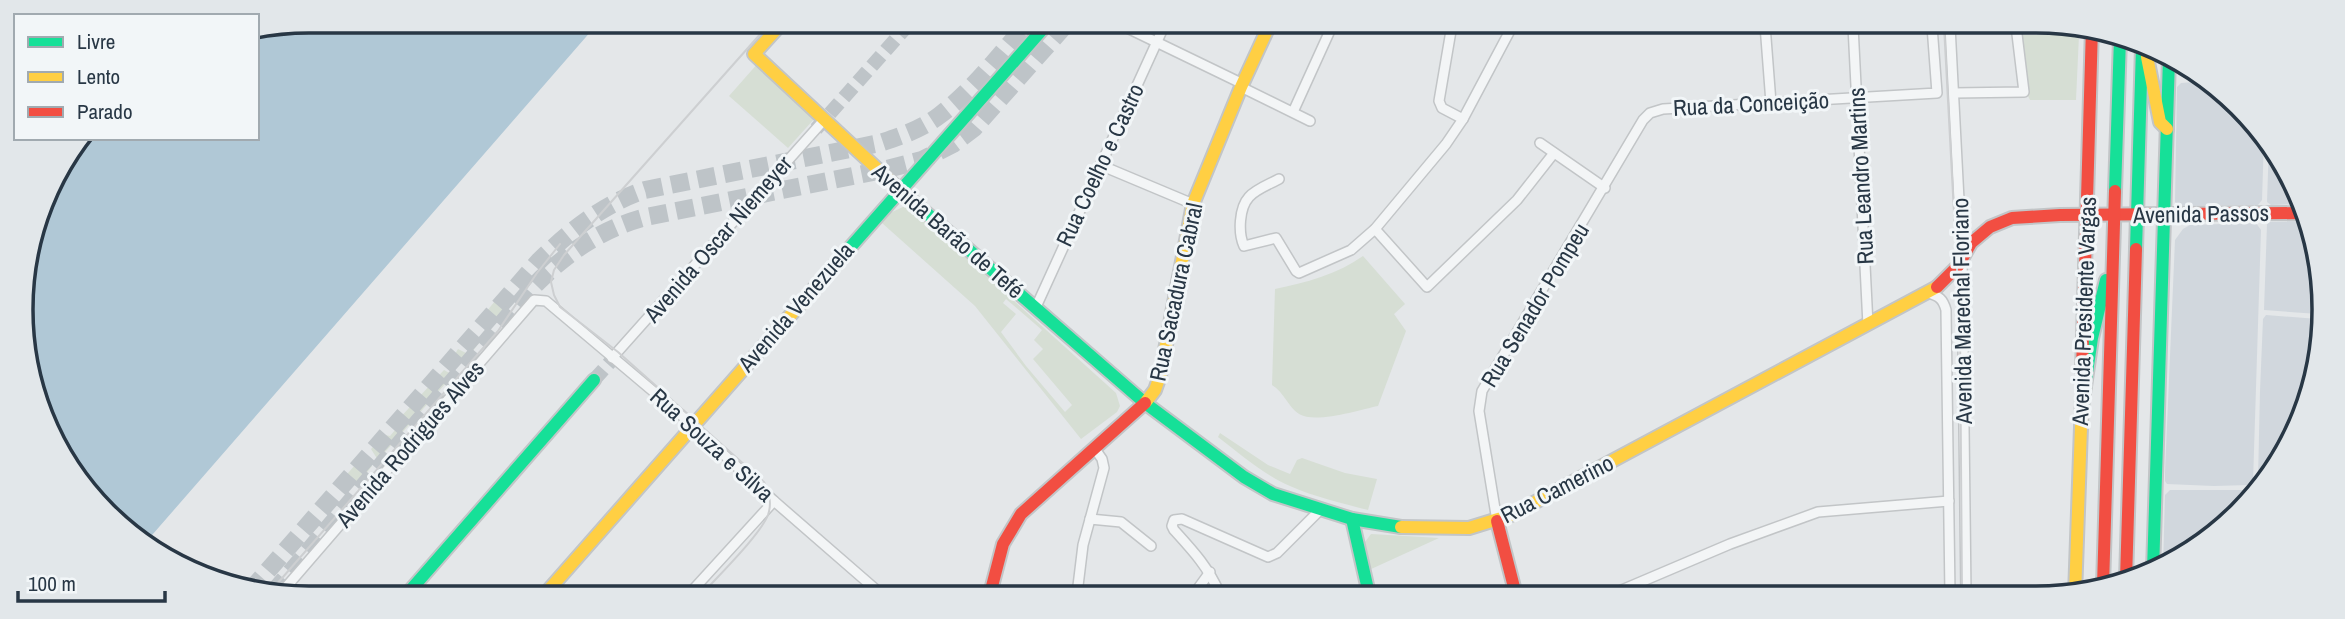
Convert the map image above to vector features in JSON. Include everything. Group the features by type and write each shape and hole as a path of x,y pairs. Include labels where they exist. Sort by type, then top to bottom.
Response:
{"main road":[{"name":"Avenida Barão de Tefé","path":"773,33 754,54 900,190 1145,403"},
{"name":"Avenida Venezuela","path":"552,586 1039,33"},
{"name":"Rua Sacadura Cabral","path":"992,586 1003,544 1021,514 1096,449 1145,403 1155,390 1193,204 1266,33"},
{"name":"Avenida Presidente Vargas","path":"2075,582 2092,40"},
{"name":"Avenida Presidente Vargas","path":"2103,577 2120,47"},
{"path":"2126,570 2136,215 2144,55"},
{"path":"2146,56 2160,122 2167,129"},
{"path":"2152,560 2169,67"},
{"name":"Avenida Passos","path":"1954,270 1971,243 1990,227 2012,218 2294,213"},
{"path":"2081,407 2092,338 2113,255"},
{"name":"Rua Camerino","path":"1145,403 1259,486 1286,499 1352,519 1387,526 1469,528 1511,515 1937,288 1954,270"},
{"path":"414,586 594,380"},
{"path":"1352,519 1367,586"},
{"name":"Rua Senador Pompeu","path":"1497,520 1514,586"}],"street":[{"path":"1138,33 1310,121"},
{"name":"Rua Coelho e Castro","path":"1036,307 1161,33"},
{"path":"1293,113 1329,33"},
{"path":"1450,33 1439,101 1442,108 1463,119"},
{"path":"1279,179 1252,195 1245,203 1240,233 1244,246 1276,238 1296,271 1302,273 1351,250 1375,229 1446,144 1463,119 1509,33"},
{"path":"1766,33 1771,103"},
{"name":"Rua Leandro Martins","path":"1853,33 1868,325"},
{"name":"Rua da Conceição","path":"1650,113 1662,108 1937,93 1933,33"},
{"name":"Avenida Marechal Floriano","path":"1951,33 1962,258 1966,586"},
{"path":"1954,93 2024,92 2017,33"},
{"name":"Rua Senador Pompeu","path":"1497,520 1479,411 1482,391 1650,113"},
{"name":"Avenida Oscar Niemeyer","path":"612,358 824,120"},
{"path":"1540,144 1605,188"},
{"path":"1375,229 1427,287 1517,200 1554,153"},
{"path":"1100,165 1193,204"},
{"name":"Avenida Marechal Floriano","path":"1926,293 1936,295 1944,302 1946,310 1950,586"},
{"name":"Rua Souza e Silva","path":"541,299 692,426 872,586"},
{"name":"Avenida Rodrigues Alves","path":"288,585 534,300 541,299"},
{"path":"1078,586 1082,555 1104,468 1096,449"},
{"path":"696,586 774,500"},
{"path":"1631,586 1730,544 1818,512 1949,501"},
{"path":"1216,586 1210,572 1174,530 1172,523 1182,519 1268,557 1277,553 1320,510"},
{"path":"1090,519 1121,522 1151,546"},
{"path":"1200,586 1210,572"}],"shaded area":[{"path":"2020,35 2079,37 2076,100 2030,100 2026,92"},
{"path":"759,62 815,118 788,148 729,96"},
{"path":"2192,82 2218,102 2243,127 2263,154 2262,200 2258,205 2181,206 2175,202 2177,87 2181,83"},
{"path":"2268,161 2291,204 2271,205 2267,202"},
{"path":"905,206 910,207 1116,393 1120,406 1117,412 1081,439 975,306 882,223 890,213","holes":["1006,299 1042,330 1034,340 1043,349 1033,359 1072,405 1065,412 1001,332 1016,314 1003,303"]},
{"path":"2297,221 2309,273 2312,314 2264,310 2267,224"},
{"path":"2256,223 2261,230 2253,480 2249,485 2167,484 2165,481 2175,240 2183,229 2190,225"},
{"path":"1363,256 1405,304 1394,314 1406,331 1378,406 1326,417 1306,417 1292,408 1272,385 1275,289 1321,277"},
{"path":"504,290 512,295 508,307 463,363 459,362 455,354 458,349 466,353 493,323 486,312"},
{"path":"2266,315 2312,319 2306,363 2297,398 2275,448 2258,473 2260,391 2263,319"},
{"path":"444,370 453,375 378,460 371,449 385,435 390,436 401,423 397,421"},
{"path":"1220,433 1268,465 1290,474 1297,460 1302,458 1345,473 1377,479 1368,510 1319,497 1280,481 1252,464 1218,437"},
{"path":"362,457 372,466 356,486 342,480"},
{"path":"2170,490 2245,490 2204,529 2163,554 2165,495"},
{"path":"1371,534 1439,538 1369,570 1362,546"}],"water":[{"path":"310,33 589,33 151,536 114,505 90,478 70,448 54,415 43,381 34,328 36,273 48,221 70,171 91,140 259,140 259,38"}],"tunnel":[{"path":"816,129 901,33"},
{"path":"259,581 539,261 588,220 615,203 645,190 880,143 911,132 952,105 1019,33"},
{"path":"281,584 534,286 572,253 599,235 646,217 922,160 953,144 974,128 1058,33"},
{"path":"594,380 622,349"}],"tram line":[{"path":"709,586 764,523 770,506 764,482 618,352 560,307 551,282 554,270 564,255 761,33"},
{"path":"1944,33 1960,325 1962,586"},
{"path":"277,583 498,331 560,244"}],"traffic: fast":[{"path":"803,301 1039,33"},
{"path":"2115,191 2120,47"},
{"path":"2136,249 2142,54"},
{"path":"2153,559 2169,67"},
{"path":"900,190 1145,403 1244,477 1273,494 1352,519 1401,527"},
{"path":"2082,407 2092,338 2106,280"},
{"path":"414,586 594,380"},
{"path":"1352,519 1367,586"}],"traffic: slow":[{"path":"773,33 754,54 900,190"},
{"path":"1145,403 1155,390 1160,376 1193,204 1266,33"},
{"path":"2147,57 2160,122 2167,129"},
{"path":"1401,527 1469,528 1511,515 1937,287"},
{"path":"552,586 803,301"},
{"path":"2075,582 2082,399"}],"traffic: jam":[{"path":"2082,371 2092,40"},
{"path":"2103,577 2115,191"},
{"path":"1937,287 1958,266 1971,243 1990,227 2012,218 2060,215 2294,213"},
{"path":"2126,570 2136,249"},
{"path":"992,586 1003,544 1021,514 1145,403"},
{"path":"1497,521 1514,586"}]}
